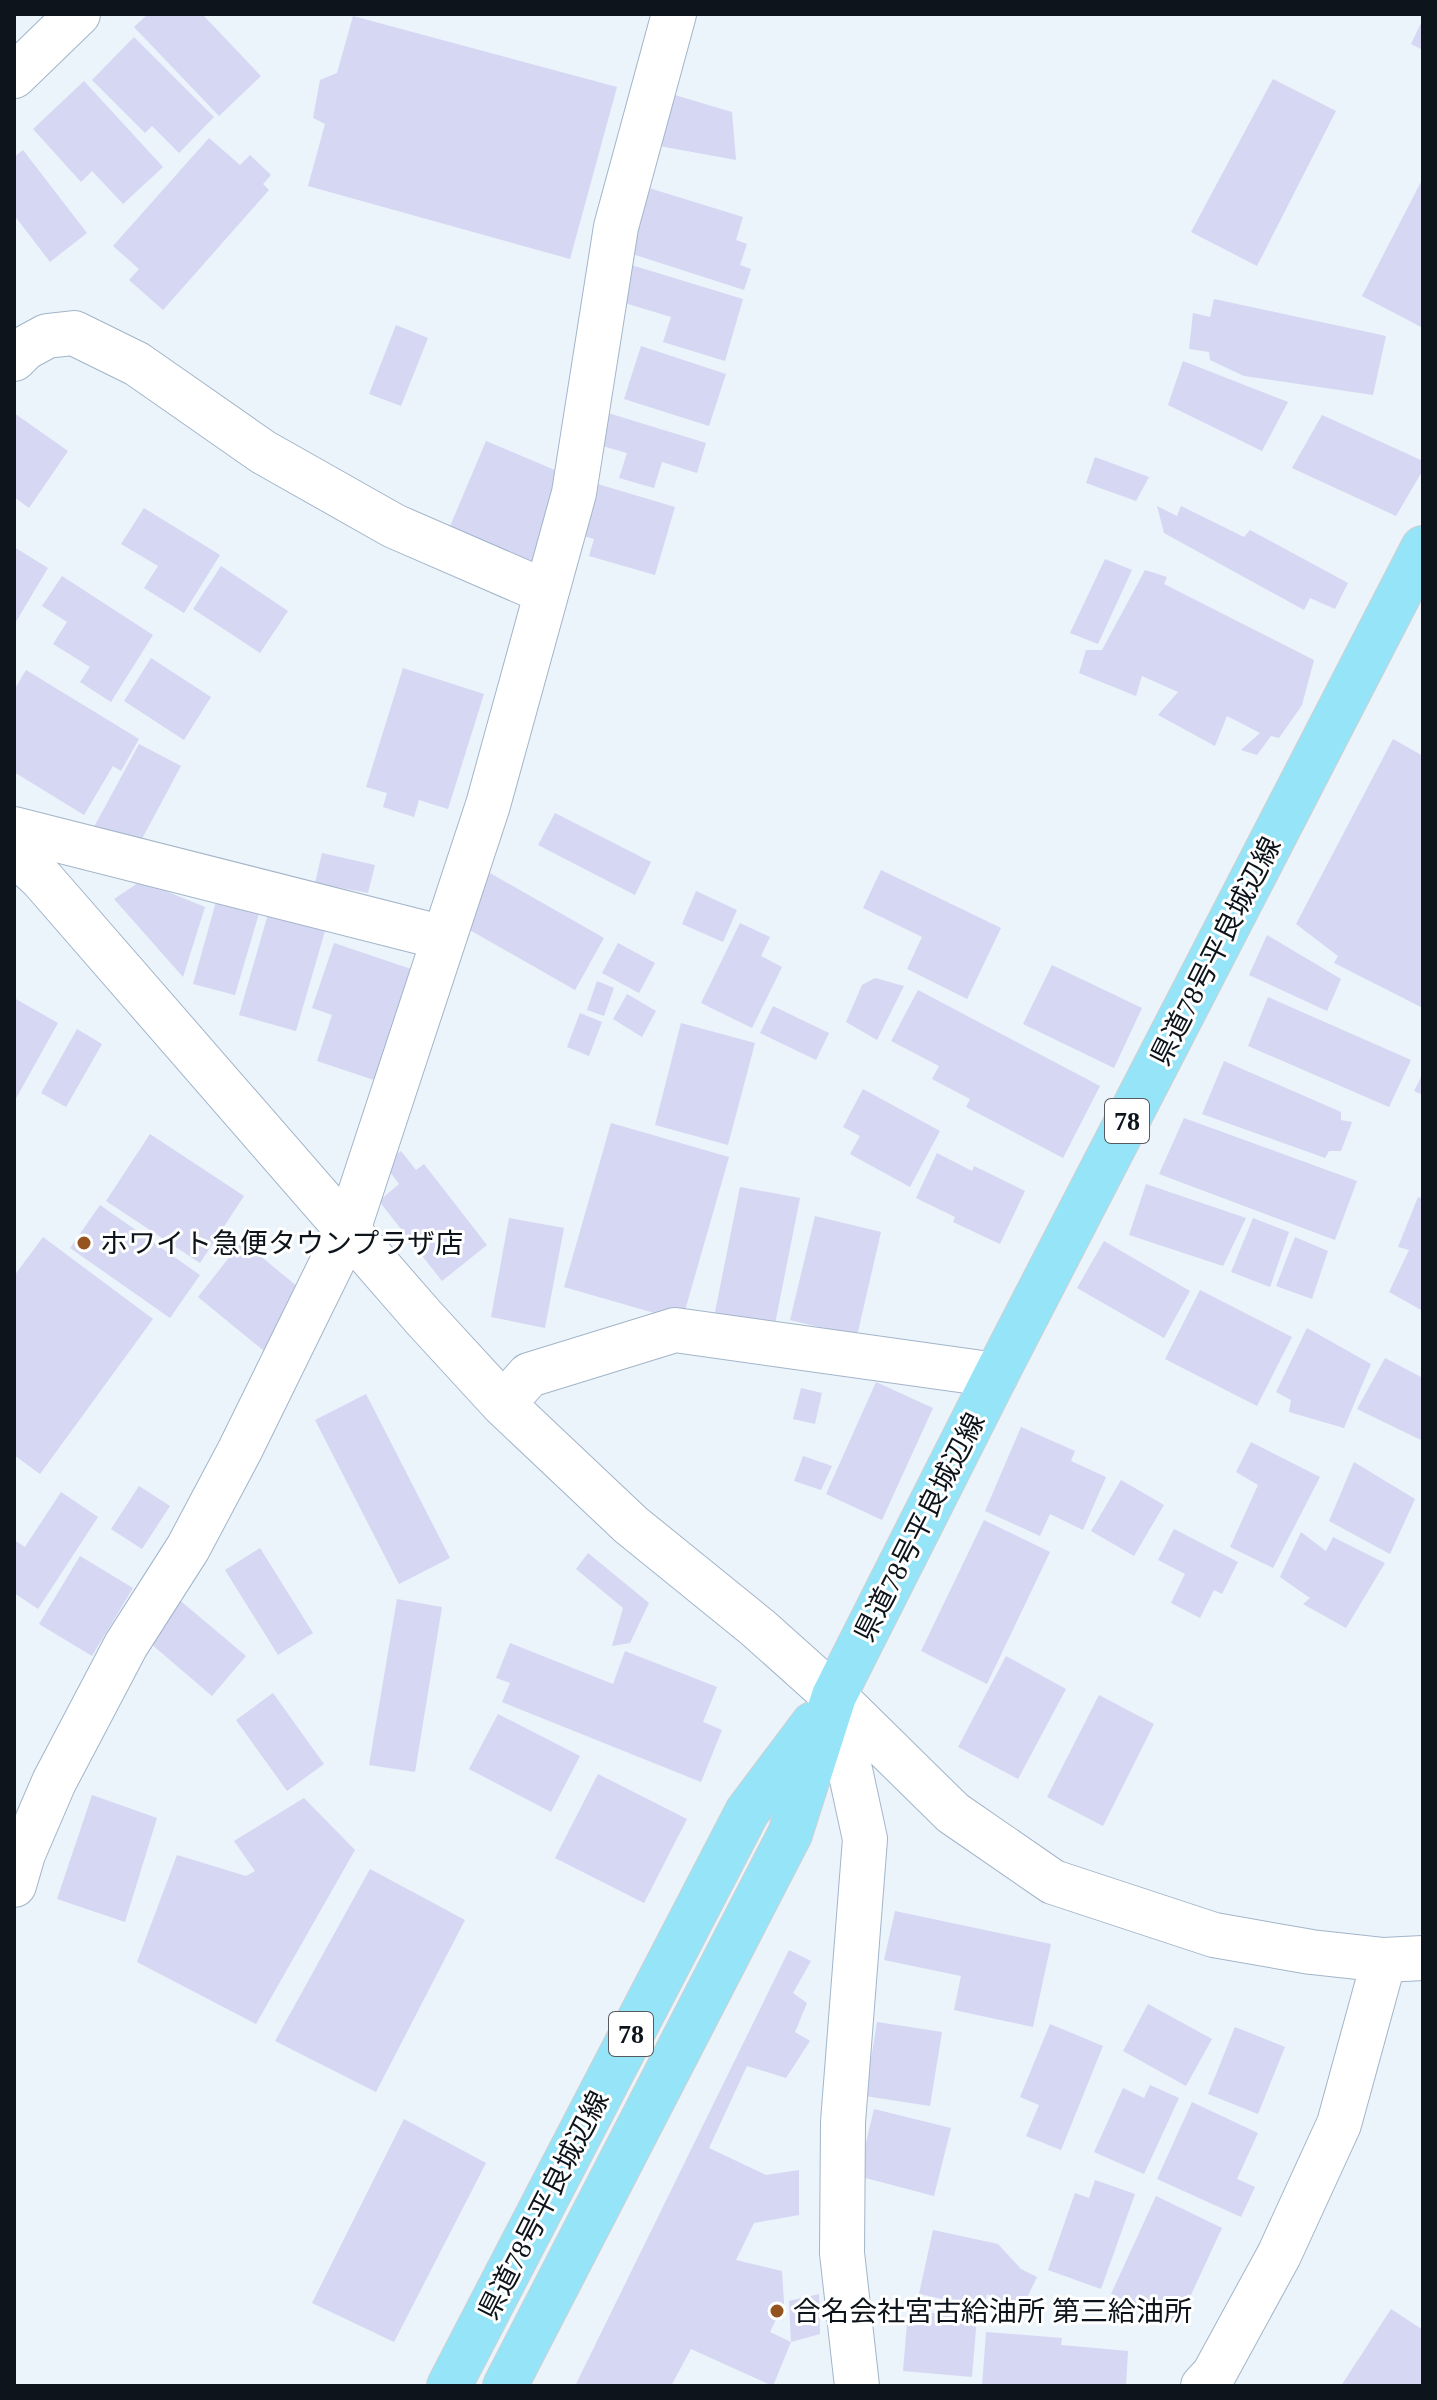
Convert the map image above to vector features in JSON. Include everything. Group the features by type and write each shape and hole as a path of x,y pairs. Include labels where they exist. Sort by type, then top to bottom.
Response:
{"main road":[{"name":"県道78号平良城辺線","path":"505,2386 790,1834 834,1696 1423,548"},
{"name":"県道78号平良城辺線","path":"449,2386 747,1812 834,1696"}],"street":[{"path":"14,76 78,14"},
{"path":"14,1885 23,1854 54,1782 126,1645 188,1548 226,1478 348,1230 488,805 574,493 616,227 674,14"},
{"path":"14,359 25,348 47,336 74,333 137,364 263,452 394,526 546,592"},
{"path":"14,829 444,938"},
{"path":"14,853 74,914 424,1318 503,1404 631,1525 758,1628 834,1696 953,1813 1053,1882 1214,1935 1311,1952 1404,1959 1339,2124 1279,2255 1214,2374 1203,2386"},
{"path":"503,1404 529,1375 675,1330 996,1375"},
{"path":"834,1696 865,1839 843,2122 842,2253 857,2386"}],"building":[{"path":"148,14 202,14 261,76 219,116 134,27"},
{"path":"353,16 617,87 570,259 308,186 325,124 313,118 320,80 337,73"},
{"path":"1423,19 1423,50 1411,44"},
{"path":"134,37 214,117 179,153 152,126 145,133 92,80"},
{"path":"1273,79 1336,111 1257,266 1191,232"},
{"path":"84,81 163,167 123,204 92,171 81,182 33,129"},
{"path":"668,93 732,112 736,160 654,145"},
{"path":"209,138 240,165 250,155 271,175 263,184 269,190 163,310 129,280 139,269 113,246"},
{"path":"23,150 87,233 50,262 14,215 14,157"},
{"path":"1423,178 1423,328 1362,296"},
{"path":"636,184 743,217 736,240 747,244 740,265 751,269 744,290 623,251"},
{"path":"628,264 743,299 725,361 663,342 671,317 618,301"},
{"path":"1214,299 1386,336 1373,395 1244,376 1210,360 1209,352 1189,349 1193,313 1210,317"},
{"path":"396,325 428,338 401,406 369,394"},
{"path":"641,346 726,374 709,426 624,399"},
{"path":"1183,361 1288,402 1262,451 1168,405"},
{"path":"14,413 68,451 29,508 14,497"},
{"path":"608,413 706,443 697,473 662,462 654,488 619,478 627,453 599,445"},
{"path":"1322,415 1423,461 1423,470 1396,516 1292,468"},
{"path":"486,441 569,476 530,566 448,531"},
{"path":"1095,457 1149,477 1136,501 1086,483"},
{"path":"591,482 675,507 655,575 589,556 594,539 577,534"},
{"path":"1157,506 1177,516 1181,506 1244,537 1250,530 1348,583 1335,609 1310,598 1304,610 1164,533"},
{"path":"144,508 220,555 184,613 144,588 158,566 121,544"},
{"path":"14,547 48,568 14,625"},
{"path":"1105,559 1132,570 1098,644 1070,633"},
{"path":"221,566 288,611 260,653 193,609"},
{"path":"1145,570 1167,577 1164,584 1314,660 1302,705 1279,738 1271,736 1257,755 1241,750 1260,733 1227,716 1215,746 1158,715 1178,692 1142,676 1136,696 1079,673 1086,650 1102,650"},
{"path":"62,576 153,635 111,702 80,682 90,667 53,644 67,622 42,606"},
{"path":"151,658 211,697 184,740 124,701"},
{"path":"403,668 484,694 448,809 419,800 414,817 383,807 387,793 366,787"},
{"path":"26,670 139,739 121,771 113,766 84,815 14,772 14,690"},
{"path":"1393,739 1423,756 1423,1008 1334,963 1338,956 1296,924"},
{"path":"139,744 181,766 136,850 94,827"},
{"path":"555,813 651,862 635,895 538,845"},
{"path":"322,853 375,865 368,893 315,883"},
{"path":"881,870 1001,928 967,999 907,969 922,937 863,908"},
{"path":"490,873 604,938 575,990 461,925"},
{"path":"141,881 205,907 183,977 114,899"},
{"path":"696,891 737,910 723,942 682,924"},
{"path":"217,898 260,910 235,995 193,984"},
{"path":"268,914 325,931 296,1031 239,1015"},
{"path":"740,923 770,937 761,956 782,967 752,1028 701,1003"},
{"path":"1267,935 1341,979 1327,1011 1249,975"},
{"path":"334,943 417,971 380,1082 317,1061 332,1015 312,1008"},
{"path":"618,943 655,963 639,993 602,973"},
{"path":"1052,965 1142,1008 1114,1068 1023,1024"},
{"path":"875,978 904,986 877,1040 846,1022 862,985"},
{"path":"597,981 614,988 604,1016 587,1010"},
{"path":"918,990 1100,1086 1063,1158 966,1107 970,1099 932,1079 939,1066 891,1041"},
{"path":"627,994 656,1011 642,1037 613,1019"},
{"path":"1268,997 1411,1060 1389,1107 1248,1046"},
{"path":"14,998 58,1023 14,1102"},
{"path":"773,1006 829,1033 816,1060 760,1033"},
{"path":"580,1013 602,1022 589,1056 567,1047"},
{"path":"681,1023 755,1043 728,1145 655,1125"},
{"path":"77,1029 102,1044 66,1107 41,1093"},
{"path":"1224,1061 1341,1112 1341,1120 1352,1122 1341,1151 1329,1151 1325,1158 1202,1114"},
{"path":"1423,1073 1423,1095 1414,1091"},
{"path":"863,1089 940,1131 910,1187 850,1154 860,1136 843,1127"},
{"path":"1184,1118 1357,1181 1335,1240 1159,1174"},
{"path":"611,1123 729,1157 682,1321 564,1287"},
{"path":"150,1134 244,1196 200,1263 106,1201"},
{"path":"401,1151 416,1170 424,1164 487,1245 442,1281 379,1201 399,1184 384,1164"},
{"path":"937,1153 972,1171 974,1166 1025,1191 1000,1244 953,1222 955,1217 916,1198"},
{"path":"1146,1184 1246,1218 1223,1266 1129,1235"},
{"path":"740,1187 800,1198 774,1329 714,1317"},
{"path":"1418,1197 1423,1199 1423,1311 1389,1292 1409,1250 1398,1247"},
{"path":"100,1205 200,1275 170,1318 70,1248"},
{"path":"815,1216 881,1232 857,1336 790,1320"},
{"path":"509,1218 564,1228 545,1328 491,1317"},
{"path":"1253,1218 1289,1232 1270,1287 1231,1272"},
{"path":"43,1237 153,1319 40,1474 14,1455 14,1276"},
{"path":"1295,1237 1328,1251 1312,1299 1276,1286"},
{"path":"242,1241 309,1296 264,1351 198,1297"},
{"path":"1104,1241 1190,1291 1164,1338 1077,1288"},
{"path":"1200,1290 1292,1337 1257,1406 1165,1359"},
{"path":"1307,1328 1371,1364 1344,1428 1289,1412 1291,1400 1276,1392"},
{"path":"1385,1358 1423,1378 1423,1441 1357,1409"},
{"path":"876,1382 933,1408 882,1520 826,1494"},
{"path":"801,1388 822,1393 815,1424 793,1419"},
{"path":"366,1394 450,1558 399,1584 315,1420"},
{"path":"1021,1427 1075,1451 1071,1461 1106,1477 1083,1530 1050,1514 1040,1536 985,1511"},
{"path":"1251,1442 1320,1477 1273,1568 1230,1547 1258,1485 1236,1472"},
{"path":"803,1456 832,1466 821,1490 794,1481"},
{"path":"1354,1462 1415,1499 1390,1554 1329,1521"},
{"path":"1121,1480 1164,1505 1134,1556 1091,1531"},
{"path":"139,1486 170,1506 142,1549 111,1529"},
{"path":"61,1492 98,1517 38,1609 14,1593 14,1540 25,1547"},
{"path":"984,1520 1050,1552 987,1684 921,1651"},
{"path":"1174,1529 1238,1562 1222,1594 1214,1590 1200,1618 1171,1603 1185,1574 1158,1560"},
{"path":"1301,1532 1326,1551 1333,1537 1385,1563 1346,1628 1303,1604 1310,1598 1280,1577"},
{"path":"260,1548 313,1633 278,1655 225,1570"},
{"path":"588,1553 649,1603 630,1643 612,1646 623,1608 576,1569"},
{"path":"80,1556 133,1588 92,1656 39,1624"},
{"path":"176,1597 246,1656 212,1696 143,1637"},
{"path":"397,1599 442,1607 415,1772 369,1765"},
{"path":"510,1643 613,1684 625,1651 717,1687 703,1722 722,1730 701,1782 502,1702 510,1683 496,1678"},
{"path":"1006,1656 1066,1689 1018,1779 958,1747"},
{"path":"273,1693 324,1764 287,1791 236,1720"},
{"path":"1099,1695 1154,1724 1103,1826 1047,1797"},
{"path":"498,1714 580,1756 551,1812 469,1769"},
{"path":"598,1774 687,1819 644,1903 555,1858"},
{"path":"92,1795 157,1818 125,1922 57,1899"},
{"path":"304,1798 355,1850 256,2024 137,1962 177,1855 246,1876 255,1871 234,1841"},
{"path":"370,1869 465,1920 376,2092 275,2041"},
{"path":"895,1911 1051,1944 1033,2027 954,2010 961,1976 884,1960"},
{"path":"789,1950 811,1961 793,1993 807,2003 795,2032 810,2041 786,2078 747,2066 709,2148 766,2175 799,2170 799,2215 754,2223 736,2260 782,2271 784,2303 770,2332 791,2342 773,2386 691,2349 671,2386 575,2386"},
{"path":"1148,2004 1212,2039 1186,2086 1123,2051"},
{"path":"877,2022 942,2032 930,2106 865,2096"},
{"path":"1050,2024 1103,2046 1061,2150 1026,2136 1039,2105 1020,2097"},
{"path":"1235,2027 1285,2047 1258,2114 1208,2094"},
{"path":"1150,2085 1179,2098 1144,2174 1094,2152 1123,2088 1144,2098"},
{"path":"1192,2102 1258,2133 1237,2179 1255,2187 1241,2217 1157,2179"},
{"path":"874,2109 951,2128 934,2196 858,2176"},
{"path":"404,2119 486,2163 394,2342 312,2303"},
{"path":"1095,2180 1135,2194 1101,2289 1048,2270 1075,2193 1089,2198"},
{"path":"1156,2196 1222,2228 1177,2325 1111,2294"},
{"path":"933,2230 998,2244 1021,2269 1037,2277 1021,2310 987,2294 984,2308 919,2294"},
{"path":"819,2294 820,2334 791,2342 789,2301"},
{"path":"1391,2309 1423,2330 1423,2386 1341,2386"},
{"path":"908,2311 977,2317 972,2377 903,2371"},
{"path":"986,2332 1062,2338 1061,2345 1128,2351 1126,2386 982,2386"}],"place":[{"name":"ホワイト急便タウンプラザ店","path":"84,1243"},
{"name":"合名会社宮古給油所 第三給油所","path":"777,2311"}]}
